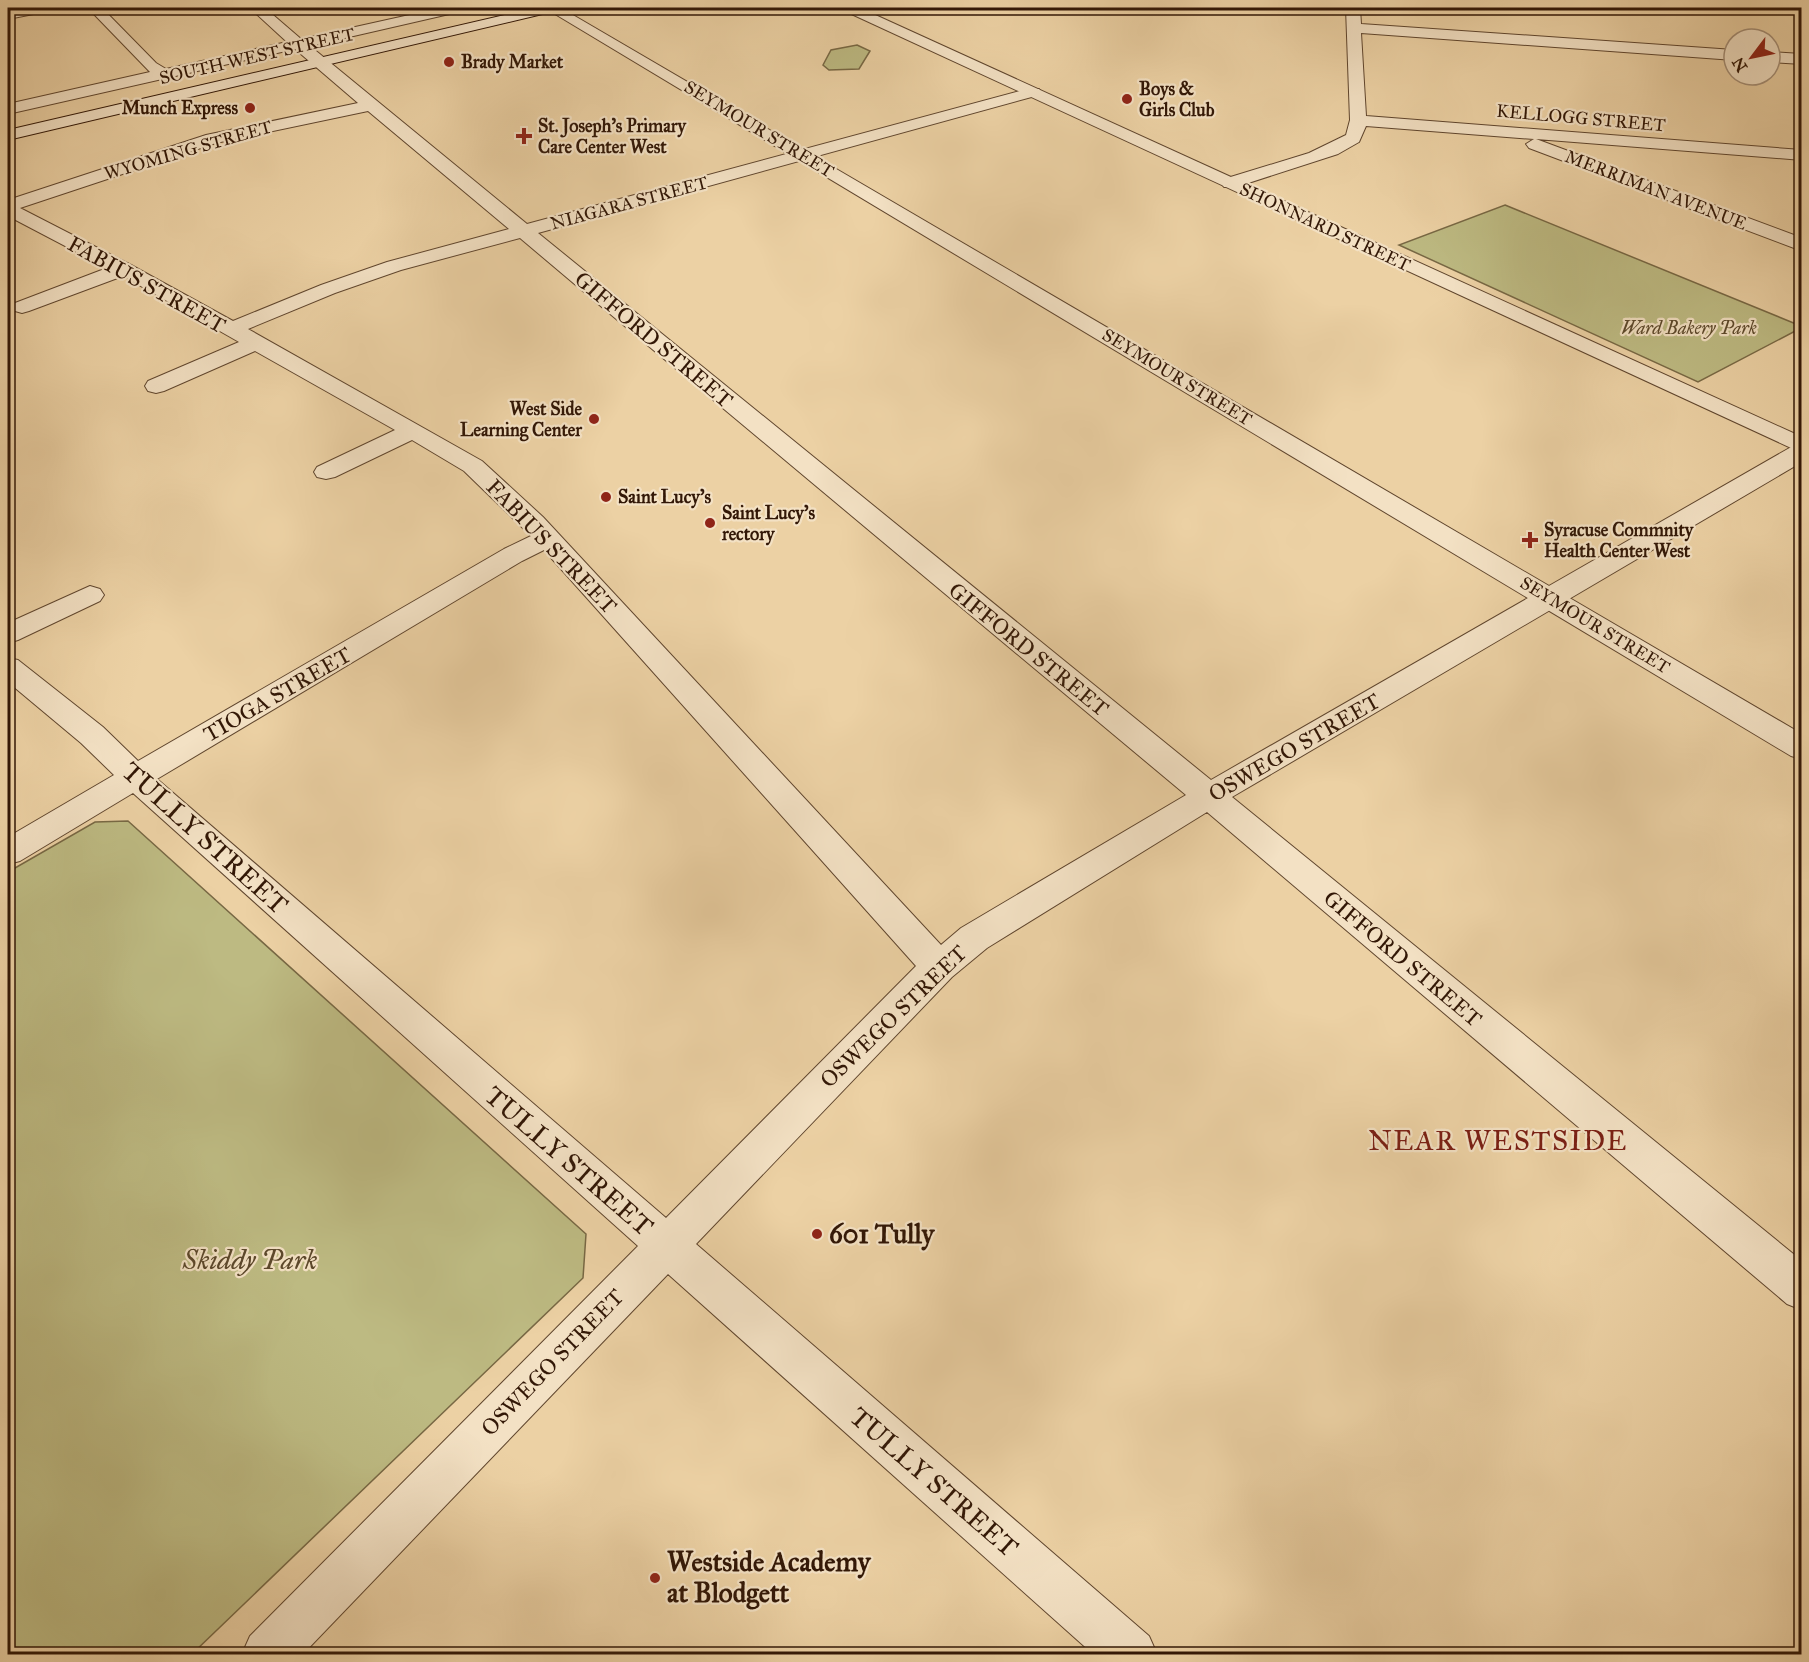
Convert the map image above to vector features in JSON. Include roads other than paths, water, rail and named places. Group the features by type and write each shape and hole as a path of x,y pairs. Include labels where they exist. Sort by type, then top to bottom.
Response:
{"street":[{"path":"8,13 44,8"},
{"path":"95,8 151,66 163,74"},
{"name":"GIFFORD STREET","path":"257,8 436,161 526,231 619,311 1209,796 1802,1290"},
{"name":"SOUTH WEST STREET","path":"8,135 458,8"},
{"name":"SOUTH WEST STREET","path":"8,119 496,8"},
{"name":"SOUTH WEST STREET","path":"8,109 163,74 308,52 552,8"},
{"name":"SEYMOUR STREET","path":"552,8 804,155 1802,748"},
{"name":"SHONNARD STREET","path":"849,8 1802,446"},
{"path":"1230,183 1352,140 1358,120 1353,8"},
{"path":"1353,28 1722,54"},
{"path":"1782,58 1802,59"},
{"name":"NIAGARA STREET","path":"231,329 328,289 394,266 1033,92"},
{"name":"WYOMING STREET","path":"8,207 212,139 371,105"},
{"name":"KELLOGG STREET","path":"1358,120 1802,155"},
{"name":"MERRIMAN AVENUE","path":"1512,132 1535,144 1618,177 1802,245"},
{"name":"FABIUS STREET","path":"8,207 413,430 473,466 548,538 939,967"},
{"path":"22,307 124,270"},
{"path":"156,386 256,343"},
{"path":"326,471 413,430"},
{"name":"OSWEGO STREET","path":"268,1654 939,967 974,938 1209,796 1802,451"},
{"name":"TIOGA STREET","path":"8,852 513,555 548,538"},
{"path":"8,634 90,595"},
{"name":"TULLY STREET","path":"8,667 92,735 135,777 1131,1654"}],"place":[{"name":"Brady Market","path":"449,62"},
{"name":"Boys & Girls Club","path":"1127,99"},
{"name":"Munch Express","path":"250,108"},
{"name":"St. Joseph's Primary Care Center West","path":"524,136"},
{"name":"West Side Learning Center","path":"594,419"},
{"name":"Saint Lucy's","path":"606,497"},
{"name":"Saint Lucy's rectory","path":"710,523"},
{"name":"Syracuse Commnity Health Center West","path":"1530,540"},
{"name":"601 Tully","path":"817,1234"},
{"name":"Westside Academy at Blodgett","path":"655,1578"}],"district":[{"name":"NEAR WESTSIDE","path":"1498,1140"}],"park label":[{"name":"Ward Bakery Park","path":"1689,328"},
{"name":"Skiddy Park","path":"250,1260"}]}
